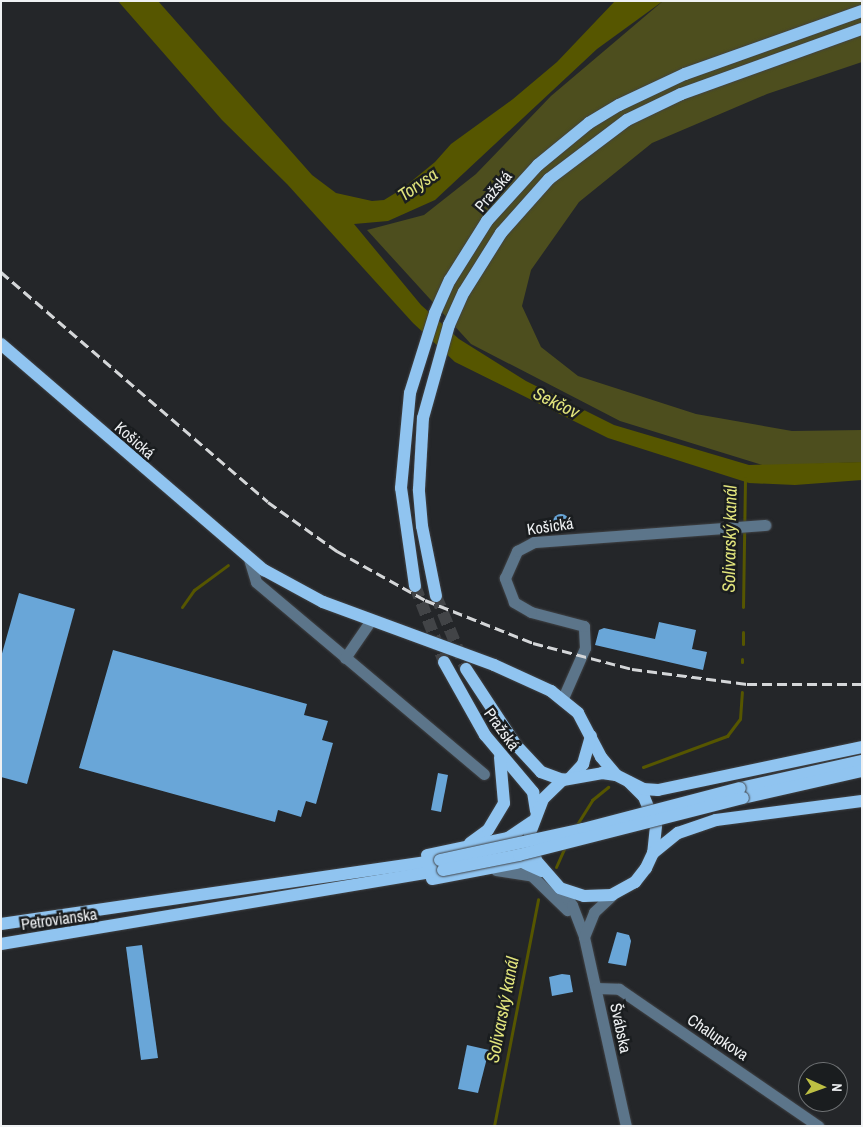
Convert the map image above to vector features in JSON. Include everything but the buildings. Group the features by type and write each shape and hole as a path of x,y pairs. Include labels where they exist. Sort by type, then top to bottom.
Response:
{"main road":[{"name":"Pražská","path":"416,586 401,488 403,444 415,372 450,280 487,222 514,189 589,123 685,74 862,11"},
{"name":"Pražská","path":"436,596 422,526 419,488 420,448 430,384 464,292 501,232 525,204 599,138 681,94 862,29"},
{"name":"Košická","path":"1,344 249,559 293,587 371,620 494,665 563,698 578,714 601,757 616,774"},
{"name":"Pražská","path":"444,662 469,711 500,757 533,792 534,816"},
{"name":"Pražská","path":"466,669 497,723 516,745 541,772 567,779"},
{"path":"443,860 508,838 534,816 583,764 591,736"},
{"path":"567,779 586,773 616,774 643,789 667,788 862,747"},
{"path":"443,860 479,838 497,819 505,786 500,757"},
{"path":"120,927 443,860 547,848 862,761"},
{"path":"741,793 862,771"},
{"path":"629,782 650,808 656,826 653,853"},
{"path":"120,927 209,918 522,862 542,871 560,888 584,896 612,896 635,882 653,853 678,833 716,820 862,801"},
{"path":"650,808 664,815 716,820"},
{"path":"534,816 532,846 542,871"},
{"name":"Petrovianska","path":"1,924 443,860"},
{"name":"Petrovianska","path":"1,944 120,927"}],"street":[{"name":"Košická","path":"563,698 584,653 584,626 531,612 514,602 505,578 517,550 534,542 765,525"},
{"path":"249,559 256,582 309,629 484,774"},
{"path":"345,658 371,620"},
{"path":"488,869 518,870 532,876 562,902 584,937"},
{"name":"Švábska","path":"560,888 572,905 584,937 626,1126"},
{"path":"584,937 594,912 612,896"},
{"name":"Chalupkova","path":"596,988 619,989 818,1126"}],"shaded area":[{"path":"663,1 862,1 862,62 767,94 652,143 579,202 531,270 522,306 541,347 578,376 696,414 792,431 862,430 862,462 766,466 620,421 471,344 367,230 424,215 476,174 551,96"}],"water":[{"path":"118,1 158,1 312,175 336,193 372,201 384,200 402,189 435,162 451,144 513,99 557,62 615,1 663,1 597,49 435,200 388,221 354,224 421,305 459,339 526,381 614,425 749,465 862,462 862,480 795,485 749,483 608,438 455,362 413,323 287,184 222,120"}],"waterway":[{"name":"Solivarský kanál","path":"743,607 745,478"},
{"path":"182,607 194,590 228,565"},
{"name":"Solivarský kanál","path":"743,632 743,644"},
{"name":"Solivarský kanál","path":"643,767 727,736 740,719 742,692"},
{"name":"Solivarský kanál","path":"576,826 592,800 608,787"},
{"name":"Solivarský kanál","path":"556,867 565,847"},
{"name":"Solivarský kanál","path":"494,1126 538,899"}],"tunnel":[{"path":"415,586 444,662"},
{"path":"436,596 466,669"}],"railway":[{"path":"1,272 268,502 337,551 425,600 533,643 632,669 747,684 862,684"}],"water label":[{"name":"Torysa","path":"418,185"},
{"name":"Sekčov","path":"556,403"}]}
